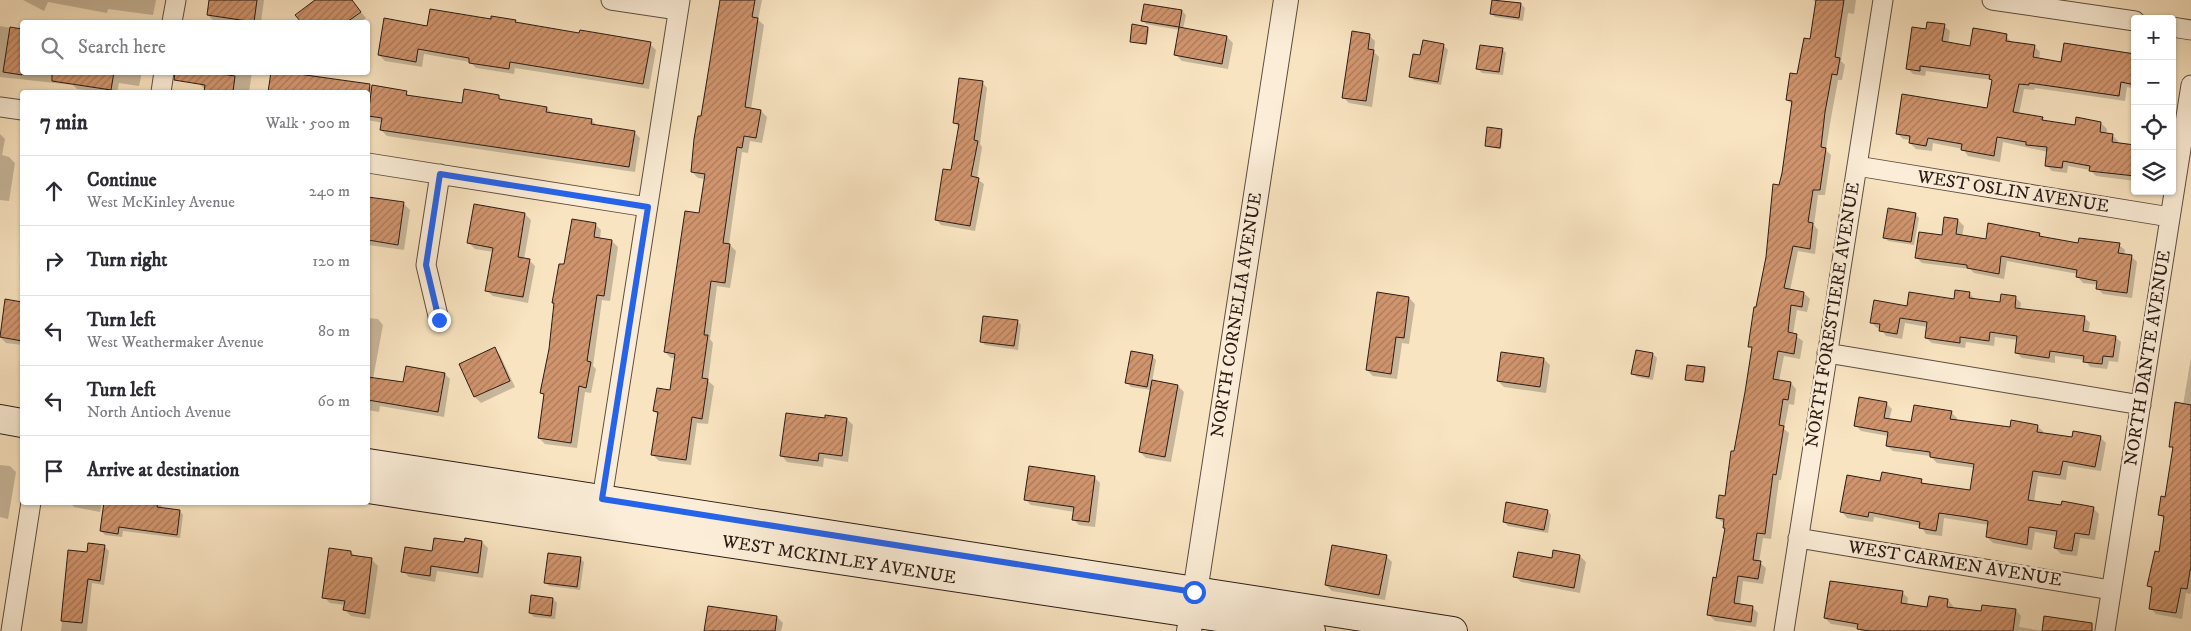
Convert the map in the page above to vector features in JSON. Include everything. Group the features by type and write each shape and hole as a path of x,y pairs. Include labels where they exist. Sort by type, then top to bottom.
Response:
{"main road":[{"path":"0,419 20,423"},
{"name":"WEST MCKINLEY AVENUE","path":"370,463 602,499 1192,612 1452,631"},
{"name":"WEST MCKINLEY AVENUE","path":"370,489 1311,631"}],"street":[{"path":"172,20 176,0"},
{"path":"602,499 679,5 611,0"},
{"name":"NORTH CORNELIA AVENUE","path":"1192,612 1286,0"},
{"name":"NORTH FORESTIERE AVENUE","path":"1784,631 1883,0"},
{"path":"1992,0 2131,20"},
{"path":"2176,28 2191,30"},
{"path":"161,90 164,75"},
{"name":"NORTH DANTE AVENUE","path":"2105,631 2191,85"},
{"path":"0,107 20,110"},
{"path":"370,163 648,207"},
{"name":"WEST OSLIN AVENUE","path":"1857,166 2170,217"},
{"path":"439,320 426,265 440,174"},
{"path":"1828,353 2141,405"},
{"path":"11,631 31,505"},
{"name":"WEST CARMEN AVENUE","path":"1798,538 2111,590"}],"building":[{"path":"209,0 257,0 254,20 207,15"},
{"path":"315,0 352,0 361,12 350,20 299,20 295,15"},
{"path":"720,0 755,0 752,17 758,18 745,107 761,110 756,138 744,136 742,148 737,147 723,243 730,244 725,283 711,281 704,335 708,335 702,378 708,379 702,419 692,417 686,460 651,455 658,412 653,411 657,388 670,390 675,354 664,352 685,211 699,213 705,174 691,172 694,139 698,116 701,116"},
{"path":"1492,0 1521,3 1519,18 1490,14"},
{"path":"1816,0 1844,0 1835,57 1840,58 1837,75 1832,74 1825,112 1821,147 1826,148 1820,190 1813,190 1808,222 1813,223 1810,249 1793,246 1784,288 1804,292 1802,307 1791,305 1788,332 1797,334 1794,354 1778,351 1773,379 1791,382 1788,400 1783,399 1779,425 1784,426 1776,475 1773,474 1765,534 1757,533 1753,560 1761,561 1758,579 1738,576 1734,603 1753,606 1751,622 1707,615 1713,577 1716,578 1725,528 1723,528 1724,519 1716,518 1719,495 1725,496 1731,451 1734,451 1745,392 1752,347 1748,347 1754,307 1756,307 1766,257 1773,184 1779,185 1782,173 1792,101 1786,100 1790,73 1797,74 1804,38 1810,39"},
{"path":"1144,4 1182,10 1179,27 1141,21"},
{"path":"430,9 491,19 491,16 579,33 580,30 651,42 643,84 510,62 509,69 469,63 469,58 418,49 416,62 378,55 384,18 427,26"},
{"path":"1927,22 1945,24 1942,41 1970,46 1973,28 2007,34 2006,41 2035,45 2033,57 2061,62 2064,43 2131,53 2131,84 2121,82 2119,96 2029,83 2029,85 2019,84 2013,112 2043,117 2042,120 2075,125 2076,117 2101,122 2100,132 2113,134 2112,142 2131,144 2131,176 2089,171 2090,166 2063,161 2062,168 2045,166 2047,147 2026,145 2026,142 1997,137 1994,156 1961,150 1962,144 1928,138 1926,146 1909,143 1910,136 1896,134 1902,94 1987,108 1992,80 1989,79 1990,75 1920,66 1920,71 1906,69 1912,27 1926,29"},
{"path":"1132,24 1148,27 1146,44 1130,42"},
{"path":"10,27 20,29 20,75 3,72"},
{"path":"1179,27 1227,36 1222,64 1174,55"},
{"path":"1352,31 1370,34 1368,49 1374,50 1366,101 1342,98"},
{"path":"1423,40 1444,44 1438,82 1409,77 1413,54 1420,55"},
{"path":"1480,45 1503,48 1499,72 1476,69"},
{"path":"52,75 114,75 111,90 52,81"},
{"path":"175,75 235,76 233,90 204,90 205,85 174,80"},
{"path":"271,75 306,75 370,84 369,90 268,90"},
{"path":"959,78 983,81 974,140 978,141 971,176 979,178 970,226 935,220 943,169 951,170 959,124 953,123"},
{"path":"372,85 407,91 406,95 462,103 464,89 499,95 499,99 547,107 546,112 592,119 591,124 635,131 629,167 380,130 382,118 370,116"},
{"path":"1487,127 1502,129 1500,148 1485,146"},
{"path":"370,197 404,202 398,245 370,240"},
{"path":"474,204 525,213 518,257 530,259 523,297 485,291 493,248 467,243"},
{"path":"1888,208 1916,213 1911,242 1883,238"},
{"path":"1944,217 1958,219 1956,234 1986,239 1988,223 2040,233 2039,236 2078,243 2079,238 2120,243 2118,253 2132,255 2127,293 2096,289 2097,281 2076,277 2077,270 2001,256 1999,274 1967,268 1967,265 1915,258 1919,232 1942,235"},
{"path":"572,219 596,223 594,237 612,240 604,296 597,295 587,361 591,362 586,388 579,386 571,443 538,438 544,394 540,393 549,349 554,303 552,303 559,264 564,264"},
{"path":"1955,290 1970,292 1969,298 2000,302 2001,294 2016,296 2015,308 2085,316 2083,331 2116,336 2113,357 2103,356 2102,364 2083,362 2084,356 2050,351 2049,358 2015,353 2017,336 1990,332 1989,341 1960,337 1960,343 1925,338 1927,322 1900,318 1897,334 1879,331 1880,324 1870,323 1874,300 1907,306 1909,292 1954,299"},
{"path":"1377,292 1409,297 1404,338 1396,337 1391,374 1366,370"},
{"path":"5,299 20,302 20,341 0,337"},
{"path":"983,316 1018,320 1014,346 980,342"},
{"path":"495,347 510,381 474,397 459,364"},
{"path":"1636,350 1653,353 1649,377 1631,374"},
{"path":"1131,351 1153,355 1147,387 1125,383"},
{"path":"1501,352 1544,358 1540,387 1497,381"},
{"path":"1687,365 1705,367 1703,382 1685,380"},
{"path":"406,366 445,373 438,412 370,400 370,377 403,382"},
{"path":"1152,380 1178,385 1165,457 1139,452"},
{"path":"1859,397 1887,402 1884,418 1911,422 1914,405 1952,411 1950,419 2010,427 2011,420 2038,425 2037,432 2072,437 2073,431 2101,436 2095,467 2063,461 2060,475 2033,471 2028,500 2061,505 2062,501 2094,507 2089,535 2075,533 2072,551 2054,548 2057,531 2029,527 2027,545 1986,537 1988,521 1967,517 1939,513 1936,531 1919,528 1920,522 1869,512 1868,517 1840,512 1847,475 1880,481 1882,472 1922,479 1921,483 1970,490 1974,464 1930,457 1930,452 1886,446 1888,432 1854,426"},
{"path":"2175,402 2191,405 2191,565 2187,589 2181,588 2176,613 2149,609 2152,587 2147,586 2155,551 2159,552 2164,516 2158,515 2161,496 2165,497 2173,447 2169,447"},
{"path":"786,413 825,418 825,415 847,418 842,456 819,453 818,461 780,456"},
{"path":"1029,466 1095,476 1089,522 1072,520 1074,507 1024,500"},
{"path":"1506,502 1548,510 1544,530 1503,522"},
{"path":"104,505 157,505 157,507 180,510 177,535 119,527 118,534 100,531"},
{"path":"434,538 464,542 465,538 482,541 478,573 431,566 430,576 401,572 405,547 432,551"},
{"path":"88,543 105,545 100,581 88,579 82,623 61,621 68,550 87,552"},
{"path":"1332,545 1387,555 1379,595 1325,585"},
{"path":"329,548 351,551 351,555 372,558 365,614 343,610 345,601 322,598"},
{"path":"1553,550 1580,555 1574,588 1513,577 1518,552 1552,558"},
{"path":"548,553 581,557 577,587 544,583"},
{"path":"1830,581 1903,591 1901,603 1927,607 1929,596 1948,599 1947,607 1981,611 1982,605 2016,609 2013,631 1870,631 1857,629 1858,624 1824,618"},
{"path":"531,595 553,598 551,616 529,613"},
{"path":"708,606 777,616 775,631 704,631"},
{"path":"2044,616 2092,623 2092,631 2042,631"}],"route":[{"path":"439,320 426,265 440,174 648,207 602,499 1194,592"}]}
